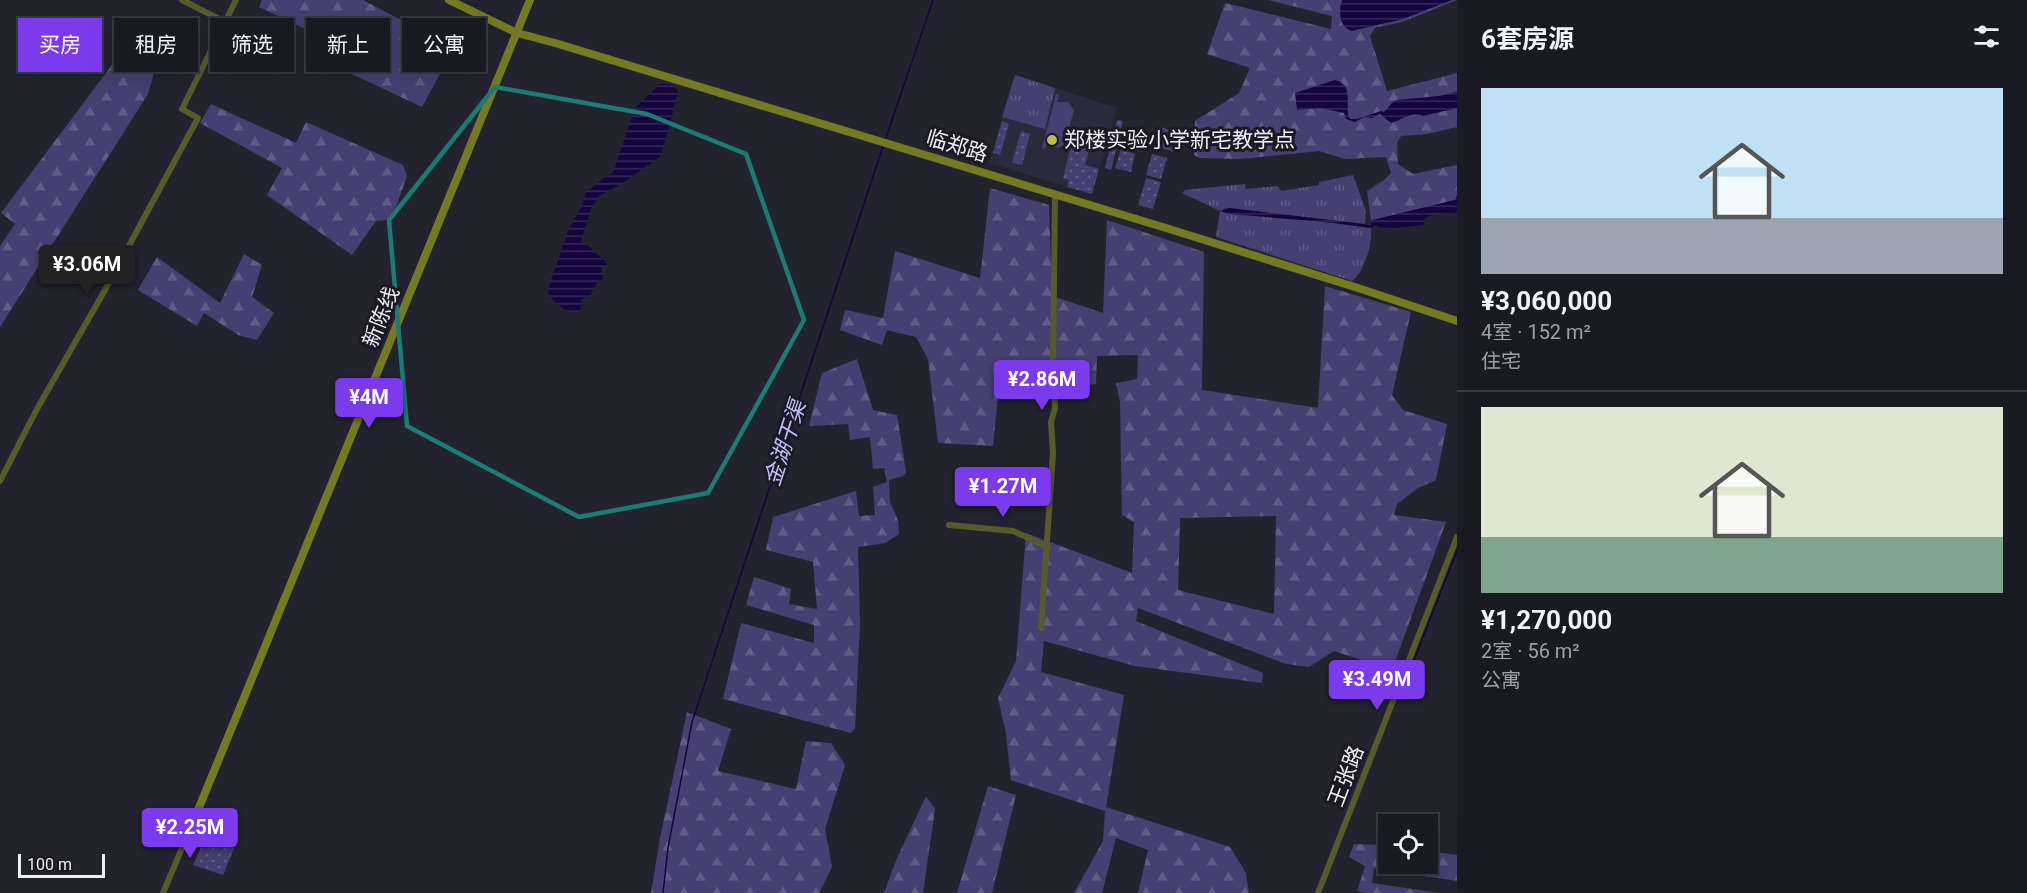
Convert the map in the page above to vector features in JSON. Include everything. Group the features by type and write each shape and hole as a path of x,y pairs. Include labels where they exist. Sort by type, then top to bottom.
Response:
{"main road":[{"name":"临郑路","path":"448,0 517,33 1359,288 1457,321"},
{"name":"新陈线","path":"196,815 530,0"}],"street":[{"path":"182,0 217,18"},
{"path":"227,18 236,0"},
{"path":"0,481 37,409 105,290 198,118 182,109 210,52"},
{"path":"1041,628 1053,453 1051,422 1055,408 1053,369 1055,195"},
{"path":"949,525 1013,531 1047,547"},
{"name":"王张路","path":"1318,893 1457,537"},
{"path":"163,893 196,815"}],"highlighted area":[{"path":"495,87 647,114 746,154 804,320 708,493 579,517 407,426 389,220"}],"shaded area":[{"path":"1342,0 1452,0 1403,19 1352,31 1347,29 1342,22 1340,14"},
{"name":"郑楼实验小学新宅教学点","path":"1015,75 1117,108 1092,194 989,163"},
{"path":"1335,80 1341,83 1347,91 1350,119 1384,112 1397,100 1457,92 1457,108 1423,116 1411,115 1391,123 1380,114 1372,118 1364,117 1355,122 1346,119 1344,113 1321,108 1297,110 1295,93"},
{"path":"660,84 669,84 678,90 660,157 618,186 599,196 591,209 581,241 607,264 601,269 602,281 597,283 590,296 582,299 580,312 566,310 549,296 548,289 568,231 583,204 585,193 613,173 635,108"},
{"path":"1457,195 1457,213 1434,214 1425,218 1424,225 1388,229 1382,229 1376,225 1371,228 1230,214 1220,211 1229,208 1371,225 1372,220 1455,200"}],"green space":[{"path":"262,0 363,0 402,21 402,72 441,72 422,107 348,72 390,72 390,18 306,18 306,29 294,24 294,18 282,18 259,7"},
{"path":"1268,0 1457,0 1402,22 1375,28 1370,36 1387,91 1457,73 1457,127 1427,134 1401,136 1397,143 1398,164 1413,174 1457,165 1457,204 1455,200 1371,221 1367,191 1391,173 1386,157 1345,159 1319,151 1240,159 1200,158 1194,155 1195,121 1239,93 1250,68 1207,54 1225,3 1331,29 1332,16"},
{"path":"114,62 114,72 154,72 148,94 0,327 0,246 15,224 1,213"},
{"path":"1015,75 1055,88 1045,129 1002,117"},
{"path":"1056,94 1059,95 1057,102 1068,102 1074,110 1064,145 1057,148 1047,144 1045,149 1042,148"},
{"path":"211,104 296,143 306,122 403,165 407,176 396,207 386,220 376,221 352,255 267,195 282,168 200,123"},
{"path":"1117,120 1123,121 1111,170 1105,168"},
{"path":"1002,121 1009,124 1000,155 993,153"},
{"path":"1161,127 1179,133 1174,152 1155,146"},
{"path":"1021,131 1030,134 1022,165 1012,163"},
{"path":"1074,142 1090,146 1085,165 1099,169 1092,194 1067,187 1069,180 1063,178 1071,145"},
{"path":"1121,149 1135,154 1131,172 1115,168"},
{"path":"1152,154 1167,158 1161,179 1146,175"},
{"path":"1353,175 1366,211 1365,224 1230,208 1222,209 1371,228 1371,242 1367,257 1352,281 1216,237 1220,211 1182,193 1185,190 1245,184 1246,189 1278,186 1281,191 1319,185 1319,182"},
{"path":"1146,178 1161,182 1153,209 1138,205"},
{"path":"990,188 1049,205 1052,296 1103,313 1107,220 1204,252 1202,390 1318,408 1325,286 1411,312 1392,395 1403,410 1447,424 1436,480 1418,488 1397,504 1394,515 1446,522 1392,670 1334,651 1309,667 1286,664 1138,608 1136,621 1263,673 1262,683 1135,666 1044,641 1041,672 1124,695 1106,807 1230,847 1246,873 1249,893 1138,893 1148,850 1116,838 1102,893 1074,893 1103,841 1105,811 1011,780 1006,734 998,698 1016,661 1026,533 1132,573 1134,522 1122,515 1120,402 1116,383 1137,379 1138,355 1097,356 1096,384 1055,390 1001,366 993,446 938,443 928,359 916,337 887,330 882,345 840,330 845,310 883,318 895,251 980,278","holes":["1276,516 1274,614 1178,590 1180,518"]},
{"path":"244,254 262,265 252,297 274,313 257,340 238,335 204,313 197,326 138,290 157,257 220,303"},
{"path":"857,359 873,410 897,415 906,472 903,476 889,480 890,502 898,520 899,534 885,543 858,547 860,623 855,728 851,733 723,699 741,623 814,643 814,625 746,605 754,577 791,589 789,604 817,609 813,562 766,550 773,517 856,491 859,516 875,515 873,487 887,482 884,468 873,469 870,437 850,440 848,424 809,426 822,373"},
{"path":"687,712 731,729 718,771 796,789 806,741 831,743 845,765 825,829 832,867 819,893 651,893 660,838"},
{"path":"988,786 1016,795 992,893 957,893"},
{"path":"926,796 935,809 923,893 884,893 897,858"},
{"path":"206,836 235,846 223,875 193,865"},
{"path":"1354,844 1378,845 1378,869 1374,868 1372,883 1439,893 1365,893 1357,891 1365,866 1349,857"},
{"path":"1438,852 1457,855 1457,881 1412,874 1438,874"}],"waterway":[{"name":"金湖干渠","path":"886,138 933,0"},
{"name":"金湖干渠","path":"663,893 668,848 692,722 883,146"},
{"path":"1414,660 1457,551"}],"place":[{"name":"郑楼实验小学新宅教学点","path":"1052,140"}]}
